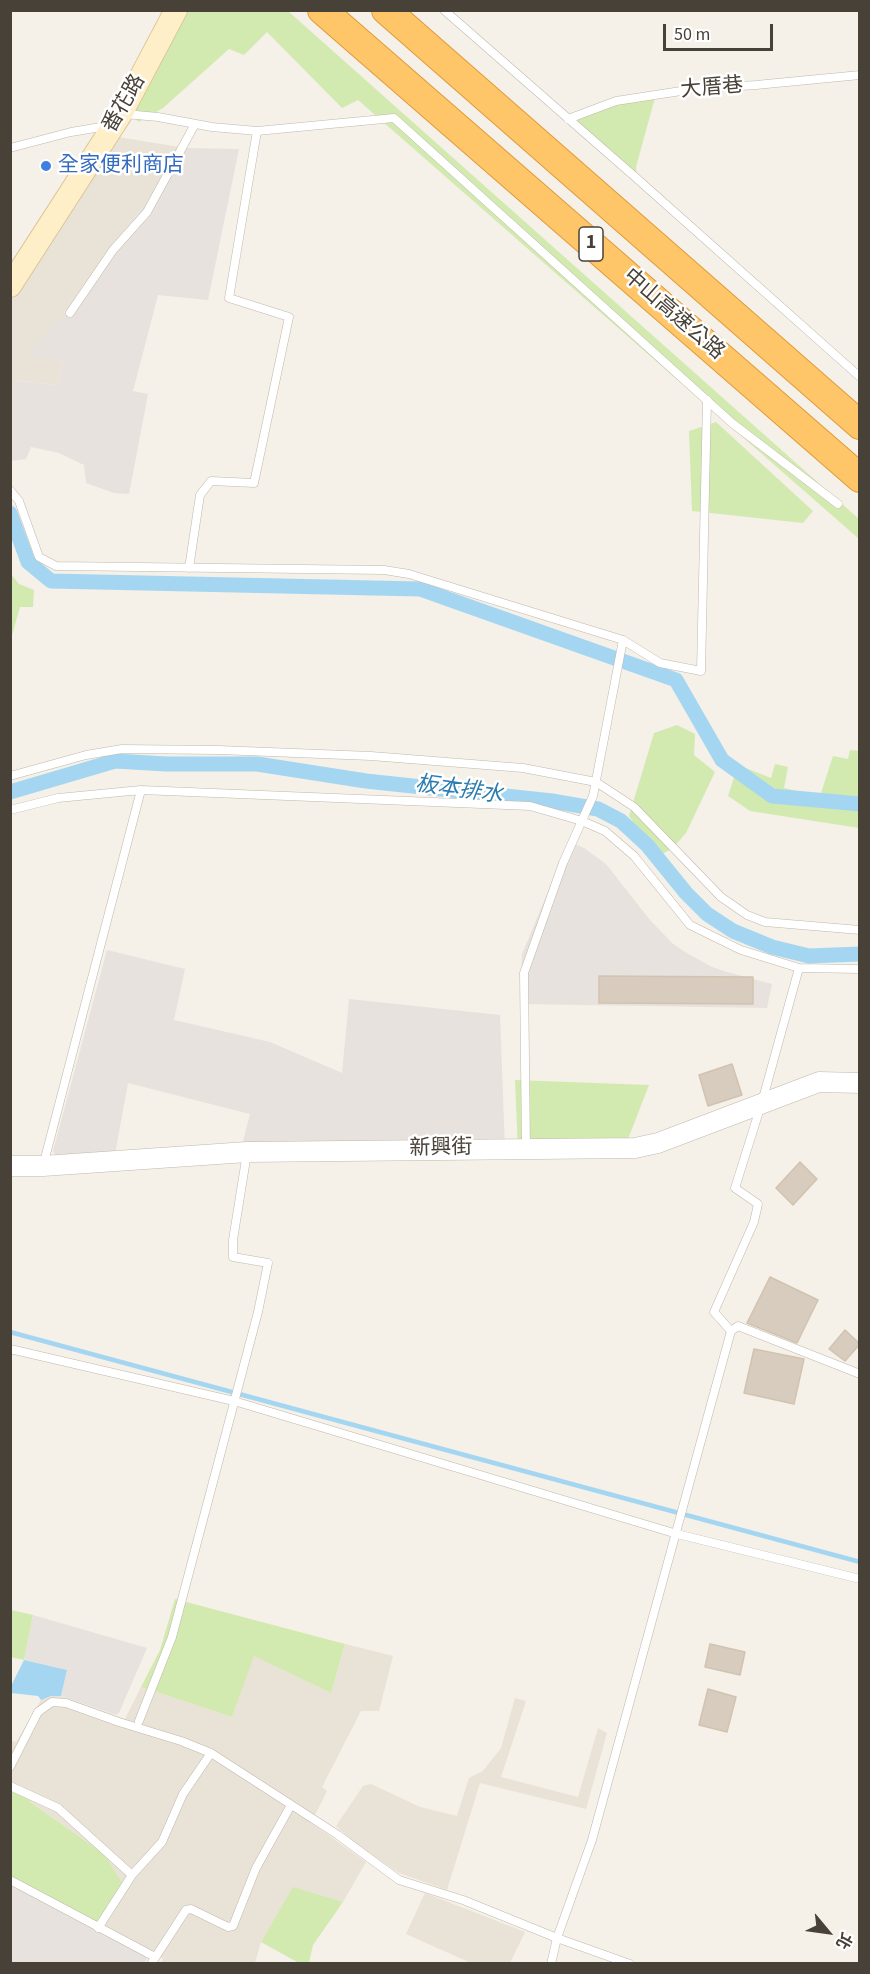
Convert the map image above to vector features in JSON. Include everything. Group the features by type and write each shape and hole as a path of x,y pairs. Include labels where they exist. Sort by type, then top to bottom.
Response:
{"highway":[{"name":"中山高速公路","path":"322,10 860,478"},
{"name":"中山高速公路","path":"386,10 860,425"}],"main road":[{"name":"番花路","path":"10,286 121,114 176,10"}],"street":[{"name":"新興街","path":"10,1166 43,1166 247,1152 635,1148 658,1143 819,1082 860,1083"}],"lane":[{"path":"444,10 860,377"},
{"name":"大厝巷","path":"568,119 616,101 694,88 756,85 860,75"},
{"path":"10,148 71,132 101,127 121,114 257,130 394,118 732,423 838,504"},
{"path":"70,313 113,250 147,212 195,124"},
{"path":"189,568 200,495 211,481 254,483 289,316 229,298 257,130"},
{"path":"10,490 19,501 39,557 56,566 384,570 409,574 623,640 660,663 701,671 707,400"},
{"path":"526,1149 524,973 563,863 593,796 623,640"},
{"path":"10,776 86,755 122,749 371,756 523,768 596,782 634,807 721,897 747,915 765,922 860,930"},
{"path":"43,1166 141,790"},
{"path":"10,810 58,798 141,790 530,806 582,821 605,831 634,856 690,925 741,950 799,968 860,969"},
{"path":"731,1331 714,1312 754,1222 758,1204 735,1188 762,1102 799,968"},
{"path":"139,1721 172,1637 268,1263 233,1257 233,1240 247,1152"},
{"path":"551,1964 557,1938 592,1840 731,1331 738,1326 860,1374"},
{"path":"10,1349 234,1401 677,1534 860,1579"},
{"path":"10,1767 39,1712 47,1704 59,1702 181,1741 211,1753 338,1835 399,1880 463,1900 557,1938 630,1964"},
{"path":"98,1928 132,1875 162,1842 183,1794 211,1753"},
{"path":"10,1786 58,1808 132,1875"},
{"path":"10,1880 153,1960 186,1910 191,1909 228,1927 233,1926 256,1868 291,1804"}],"shaded area":[{"path":"112,136 186,148 62,316 27,355 63,360 57,385 15,380 11,408 11,301"},
{"path":"186,148 239,149 208,300 158,295 133,391 148,394 129,494 114,493 86,483 84,465 59,453 31,447 26,459 11,461 10,408 14,380 57,385 63,361 26,356 62,316"},
{"path":"569,841 584,848 606,864 650,920 672,943 712,967 772,984 767,1008 520,1004 522,954"},
{"path":"107,950 185,969 174,1020 270,1042 342,1073 349,999 500,1015 505,1150 240,1153 250,1114 128,1083 115,1154 58,1158 53,1151"},
{"path":"33,1615 147,1648 119,1713 116,1715 61,1696 67,1670 24,1660"},
{"path":"345,1644 393,1656 379,1711 361,1711 322,1787 327,1791 311,1823 366,1862 343,1902 293,1888 261,1942 255,1963 161,1963 163,1959 102,1927 104,1854 30,1802 22,1787 11,1786 10,1740 16,1742 41,1700 51,1696 61,1696 125,1719 141,1687 232,1717 253,1655 331,1693"},
{"path":"515,1698 526,1701 501,1777 578,1797 598,1728 607,1733 586,1809 480,1783 447,1890 399,1873 357,1845 336,1826 363,1786 371,1784 420,1807 457,1816 469,1778 483,1771 501,1748"},
{"path":"11,1884 151,1953 144,1963 11,1964"},
{"path":"425,1893 525,1932 510,1963 471,1963 406,1934"}],"green space":[{"path":"182,11 288,11 859,519 859,539 358,100 342,108 267,32 244,55 229,49 163,108 139,122 127,112"},
{"path":"656,94 636,167 637,183 578,133 574,120 582,111"},
{"path":"716,422 813,511 803,523 692,511 689,431"},
{"path":"11,574 19,584 34,590 33,607 20,607 11,639"},
{"path":"677,725 695,734 694,755 715,772 686,833 673,848 657,857 629,816 654,733"},
{"path":"850,750 859,751 859,828 750,811 728,796 738,765 771,778 775,764 788,767 784,788 820,796 833,756 848,759"},
{"path":"515,1080 649,1085 623,1152 518,1151"},
{"path":"175,1599 345,1644 331,1693 254,1656 232,1717 141,1687 160,1650"},
{"path":"11,1610 33,1615 24,1660 11,1657"},
{"path":"10,1786 22,1787 30,1802 104,1854 122,1883 102,1927 11,1884"},
{"path":"293,1887 343,1902 313,1945 309,1963 299,1963 261,1942"}],"water":[{"path":"24,1660 67,1670 61,1696 51,1696 41,1700 38,1696 11,1693 11,1686"}],"building":[{"path":"599,976 753,977 753,1004 599,1003"},
{"path":"732,1064 742,1095 708,1106 699,1075"},
{"path":"800,1162 817,1179 793,1205 776,1188"},
{"path":"770,1277 818,1300 797,1343 747,1323"},
{"path":"845,1330 860,1344 845,1361 829,1349"},
{"path":"754,1349 804,1359 794,1404 744,1393"},
{"path":"710,1644 745,1652 740,1675 705,1667"},
{"path":"708,1689 736,1697 727,1732 699,1725"}],"waterway":[{"path":"10,513 28,562 51,581 420,589 676,680 722,760 772,796 860,804"},
{"name":"板本排水","path":"10,792 115,761 166,764 257,764 366,781 552,801 598,809 621,821 647,845 686,893 707,914 733,931 772,947 809,956 860,954"},
{"path":"10,1332 860,1562"}],"place":[{"name":"全家便利商店","path":"46,166"}]}
